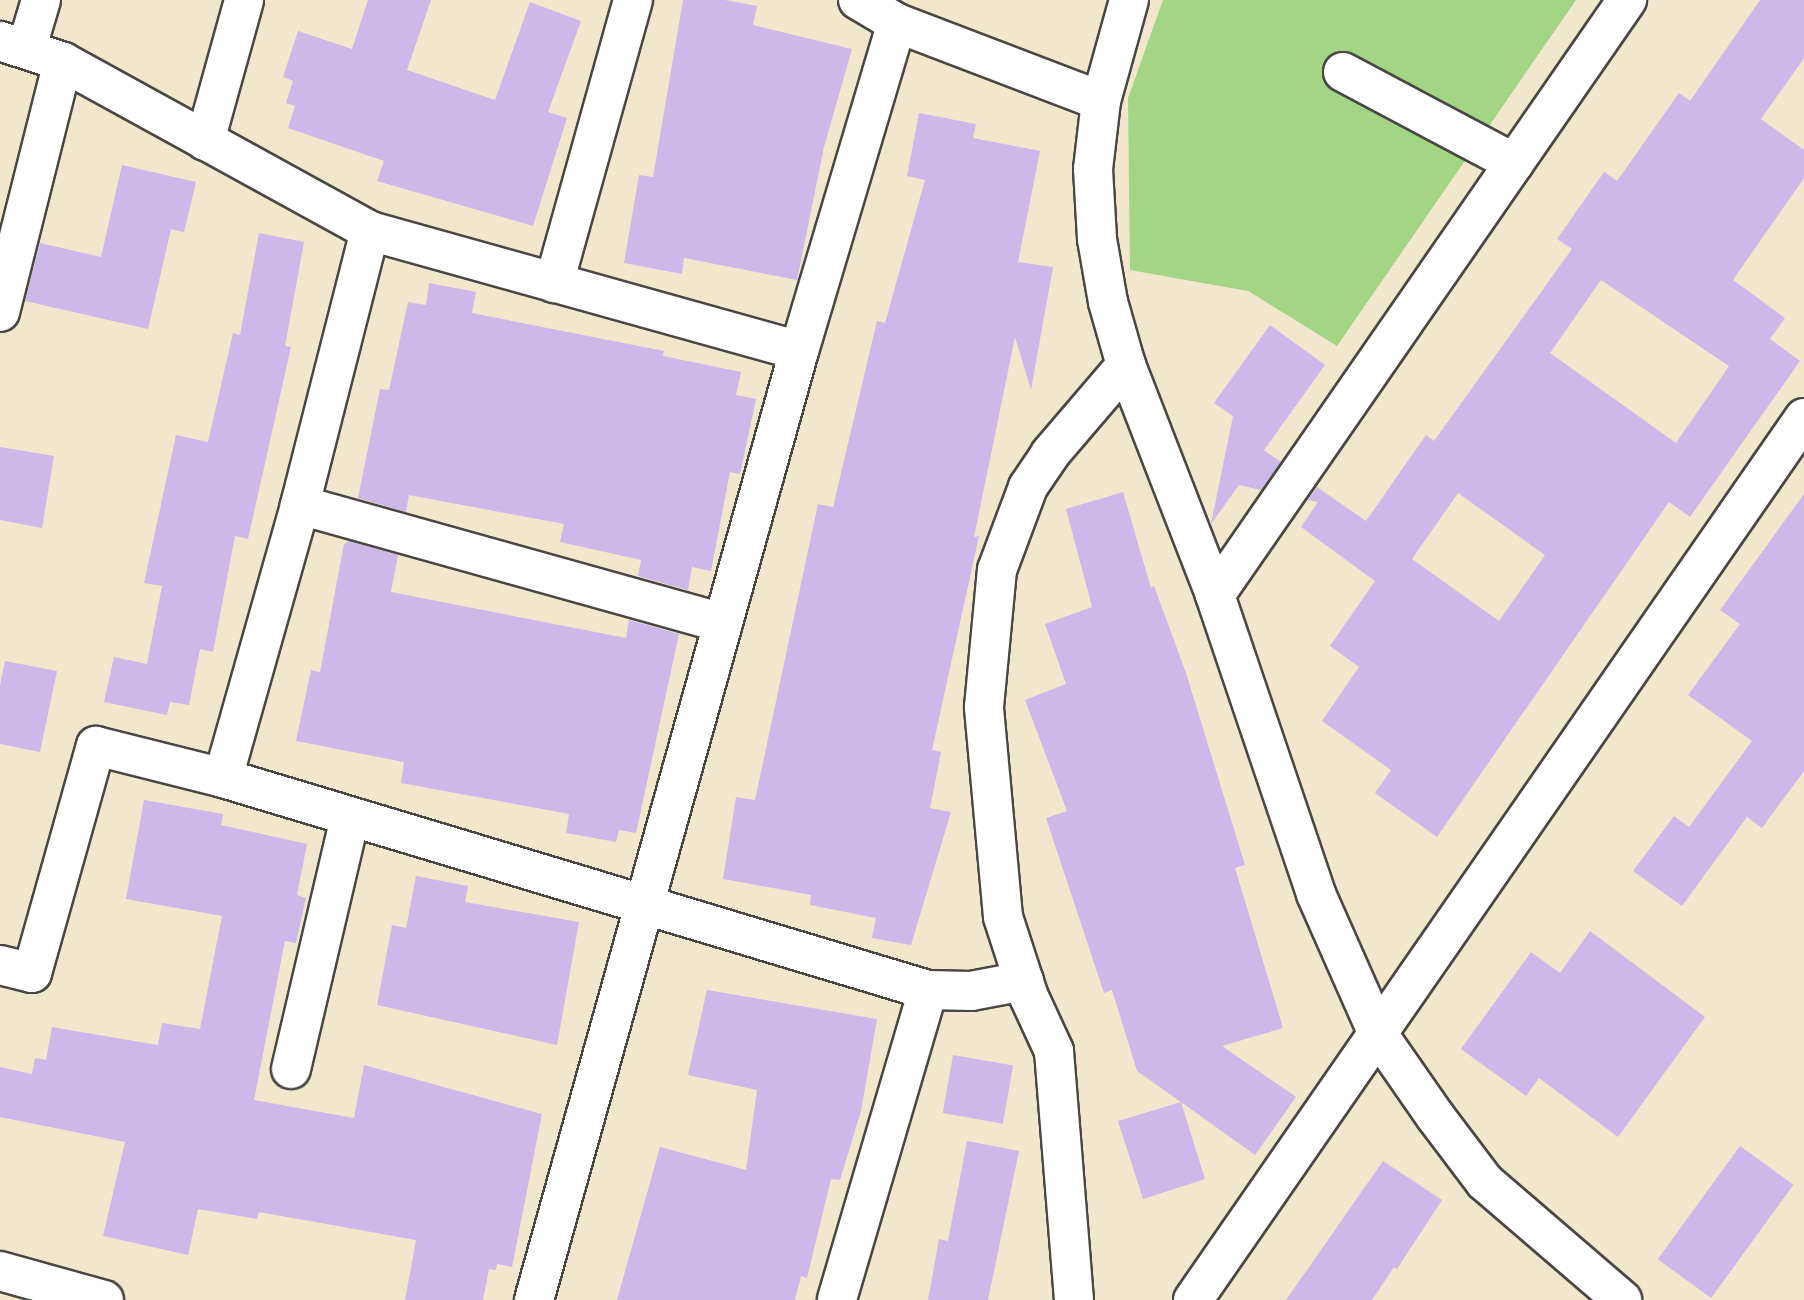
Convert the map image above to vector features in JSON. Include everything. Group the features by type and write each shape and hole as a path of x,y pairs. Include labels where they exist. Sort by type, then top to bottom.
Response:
{"street":[{"path":"41,0 13,44 63,62 370,232 799,351"},
{"path":"205,141 244,0"},
{"path":"554,283 633,0"},
{"path":"858,0 897,23 1101,101"},
{"path":"1129,0 1101,101 1093,169 1097,239 1126,365 1215,595 1316,894 1378,1034 1485,1182 1622,1300"},
{"path":"1215,595 1627,0"},
{"path":"534,1300 799,351 897,23"},
{"path":"0,312 63,62"},
{"path":"1343,72 1514,163"},
{"path":"223,778 300,505 370,232"},
{"path":"1074,1300 1054,1051 1024,981 1003,917 985,707 997,570 1028,487 1050,453 1126,365"},
{"path":"1193,1300 1804,418"},
{"path":"300,505 723,623"},
{"path":"0,965 32,973 96,746 223,778 928,990 971,990 1024,981"},
{"path":"291,1069 350,817"},
{"path":"837,1300 928,990"},
{"path":"0,1271 104,1300"}],"green space":[{"path":"1163,0 1576,0 1337,346 1248,291 1130,270 1128,98"}],"building":[{"path":"368,0 431,0 407,70 495,100 530,2 581,21 548,112 567,118 533,226 377,181 384,161 288,128 295,106 286,103 293,81 283,77 298,31 352,49"},
{"path":"683,0 725,0 757,6 753,25 852,49 824,147 797,280 684,258 682,274 624,263 639,175 653,177"},
{"path":"1760,0 1804,0 1804,58 1761,119 1804,150 1804,178 1733,280 1785,318 1770,339 1800,361 1690,517 1669,502 1437,837 1375,793 1391,770 1322,721 1359,667 1330,646 1375,581 1301,527 1318,502 1308,500 1317,487 1366,521 1426,435 1434,441 1572,249 1557,239 1604,172 1617,181 1679,93 1690,101","holes":["1601,280 1729,366 1676,443 1550,353","1458,493 1545,555 1499,621 1412,559"]},
{"path":"919,113 976,124 973,138 1040,151 1018,262 1053,267 1031,390 1015,337 974,537 979,536 932,750 941,752 930,808 951,812 911,945 872,938 876,918 810,905 811,895 723,879 736,797 755,800 818,504 833,507 877,321 885,323 925,180 907,176"},
{"path":"122,165 196,182 184,232 171,229 148,329 25,301 40,243 101,257"},
{"path":"259,233 304,242 285,346 291,347 248,539 235,536 213,652 200,649 189,705 170,702 167,715 104,702 114,657 147,664 162,586 144,583 176,435 208,442 233,333 240,335"},
{"path":"429,283 476,292 472,313 664,351 663,356 741,372 736,395 756,399 740,474 730,472 711,571 692,567 688,590 638,576 641,560 560,542 564,524 409,495 406,512 358,498 380,389 389,390 408,302 426,305"},
{"path":"1270,325 1325,365 1264,450 1281,462 1261,490 1239,485 1211,524 1233,416 1214,403"},
{"path":"0,447 54,456 42,528 0,520"},
{"path":"1123,492 1151,588 1154,586 1186,673 1245,865 1235,868 1283,1028 1222,1046 1296,1097 1255,1155 1137,1071 1112,990 1104,993 1046,818 1067,811 1025,700 1066,684 1045,624 1092,607 1066,509"},
{"path":"1804,494 1804,771 1762,828 1747,817 1682,906 1633,871 1674,816 1689,827 1752,741 1688,695 1740,624 1720,610"},
{"path":"349,541 398,555 391,592 626,638 629,620 679,634 636,833 619,830 616,842 566,833 569,814 401,783 404,762 296,741 311,670 320,672 344,544"},
{"path":"5,661 57,671 40,752 0,744 0,685"},
{"path":"144,800 223,814 221,825 307,844 297,895 306,898 296,943 285,941 254,1100 354,1118 364,1065 542,1114 512,1267 497,1264 496,1270 489,1269 483,1300 405,1300 416,1240 259,1212 257,1219 198,1209 188,1255 103,1236 125,1142 0,1117 0,1067 32,1074 35,1058 46,1060 52,1027 158,1045 162,1023 200,1029 222,916 126,899"},
{"path":"416,876 468,886 465,902 579,922 557,1045 377,1005 392,925 406,928"},
{"path":"1590,931 1705,1017 1618,1137 1539,1078 1526,1096 1461,1049 1531,952 1560,973"},
{"path":"707,990 877,1019 861,1111 840,1180 831,1179 807,1278 801,1276 795,1300 617,1300 660,1147 746,1170 757,1090 688,1075"},
{"path":"953,1055 1013,1066 1003,1124 943,1113"},
{"path":"1181,1102 1205,1179 1143,1199 1118,1121"},
{"path":"967,1141 1019,1151 988,1300 928,1300 939,1239 948,1241"},
{"path":"1740,1146 1793,1185 1711,1298 1658,1259"},
{"path":"1383,1161 1442,1200 1397,1269 1394,1267 1372,1300 1286,1300"}]}
